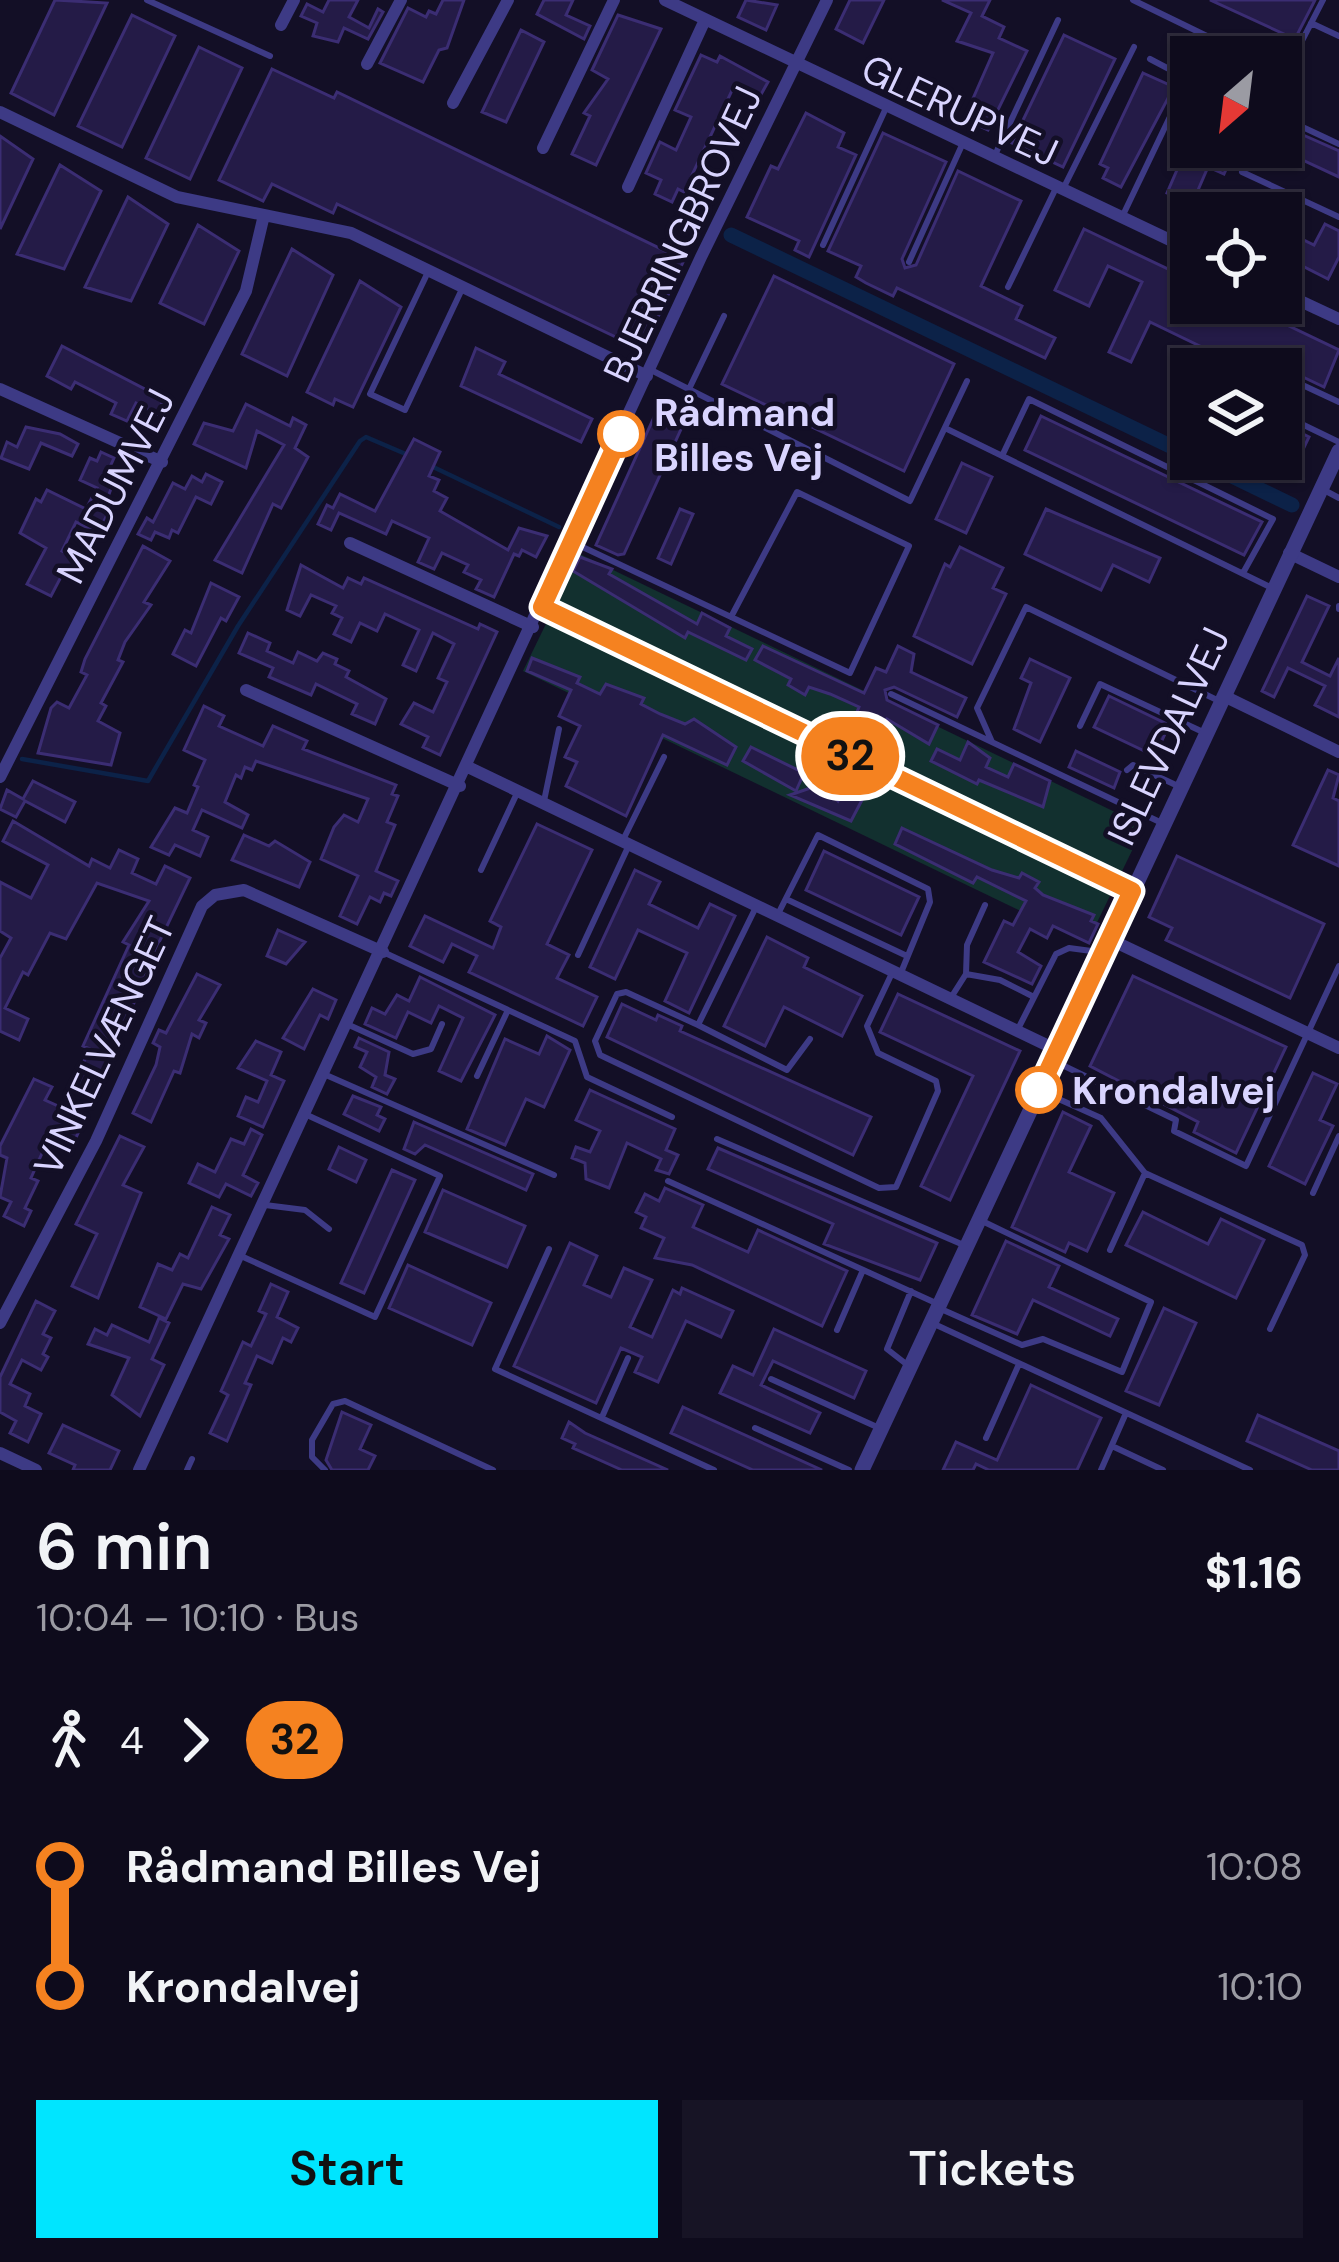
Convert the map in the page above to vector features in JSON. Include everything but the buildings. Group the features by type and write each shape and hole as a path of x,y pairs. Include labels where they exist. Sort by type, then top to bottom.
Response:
{"street":[{"path":"281,25 294,0"},
{"path":"367,64 401,0"},
{"path":"453,103 508,0"},
{"path":"543,148 614,0"},
{"name":"GLERUPVEJ","path":"665,0 795,66 1170,240"},
{"name":"BJERRINGBROVEJ","path":"139,1470 827,0"},
{"path":"628,187 704,22"},
{"path":"0,112 177,196 351,233 649,373"},
{"name":"MADUMVEJ","path":"0,778 246,291 264,215"},
{"path":"1302,302 1339,320"},
{"path":"0,388 162,462"},
{"name":"ISLEVDALVEJ","path":"862,1470 1339,446"},
{"path":"350,543 533,627"},
{"path":"1289,553 1339,577"},
{"path":"542,607 1132,891"},
{"path":"246,690 460,786"},
{"path":"1222,699 1339,752"},
{"path":"468,767 951,998 1055,1055"},
{"name":"VINKELVÆNGET","path":"0,1323 96,1141 202,906 215,895 244,890 383,952"},
{"path":"1106,946 1339,1048"},
{"path":"0,1453 36,1470"}],"lane":[{"path":"147,0 270,56"},
{"path":"1133,0 1207,36"},
{"path":"1302,41 1323,0"},
{"path":"993,158 1058,20"},
{"path":"1311,23 1339,36"},
{"path":"1008,287 1134,47"},
{"path":"1122,218 1188,79 1150,59"},
{"path":"823,245 886,108"},
{"path":"1302,127 1339,144"},
{"path":"908,262 963,144"},
{"path":"1244,168 1242,172 1339,217"},
{"path":"429,271 370,394 405,410 463,287"},
{"path":"688,389 724,316"},
{"path":"649,373 910,501 967,381"},
{"path":"1302,385 1339,402"},
{"path":"1002,456 1029,399 1273,519 1243,573"},
{"path":"1302,426 1339,446"},
{"path":"945,428 1273,588"},
{"path":"1321,489 1339,498"},
{"path":"572,542 731,617 850,673 909,546 797,492 731,617"},
{"path":"992,742 977,708 1027,607 1222,699"},
{"path":"1080,726 1100,684 1206,734"},
{"path":"891,694 1164,824"},
{"path":"542,803 559,729"},
{"path":"578,955 664,757"},
{"path":"1127,770 1133,765 1181,787"},
{"path":"482,870 518,791"},
{"path":"777,916 818,835 928,889 930,902 908,957 867,1027 878,1054 936,1081 938,1091 896,1187 880,1188 600,1055 595,1041 617,994 626,992 788,1070 810,1039"},
{"path":"786,899 908,957"},
{"path":"951,998 966,974 967,945 985,905"},
{"path":"698,1025 756,907"},
{"path":"1017,1031 1056,954 1069,948 1106,946"},
{"path":"383,952 574,1041 587,1077 672,1117"},
{"path":"1055,1055 1176,1120 1174,1130 1246,1166 1339,966"},
{"path":"966,974 1000,980 1034,997"},
{"path":"477,1076 508,1010"},
{"path":"350,1025 413,1054 430,1049 442,1024"},
{"path":"326,1075 554,1175"},
{"path":"1039,1090 1101,1118 1145,1173 1302,1245 1305,1256 1270,1329"},
{"path":"241,1256 375,1317 440,1176 307,1115"},
{"path":"1312,1192 1339,1136"},
{"path":"717,1138 966,1246"},
{"path":"1110,1250 1145,1173"},
{"path":"668,1181 910,1292 1019,1364 1250,1470"},
{"path":"265,1205 305,1210 329,1229"},
{"path":"936,1312 1022,1345 1043,1339 1122,1372 1151,1302 979,1219"},
{"path":"549,1249 495,1369 714,1470"},
{"path":"837,1330 863,1270"},
{"path":"910,1292 886,1349 910,1367"},
{"path":"602,1417 628,1358"},
{"path":"986,1438 1019,1364"},
{"path":"771,1379 881,1429"},
{"path":"325,1470 312,1457 311,1440 333,1404 345,1401 494,1470"},
{"path":"1101,1470 1126,1413"},
{"path":"755,1428 849,1470"},
{"path":"1112,1446 1163,1470"},
{"path":"187,1470 192,1459"}],"green space":[{"path":"580,554 1144,826 1087,943 523,671"}],"waterway":[{"path":"731,235 1170,446"},
{"path":"22,759 148,781 238,626 360,441 366,437 408,455"},
{"path":"429,465 559,527"},
{"path":"1240,480 1292,505"}],"bus line":[{"name":"32","path":"621,434 542,607 1132,891 1039,1090"}],"place":[{"name":"Rådmand Billes Vej","path":"621,434"},
{"name":"Krondalvej","path":"1039,1090"}]}
